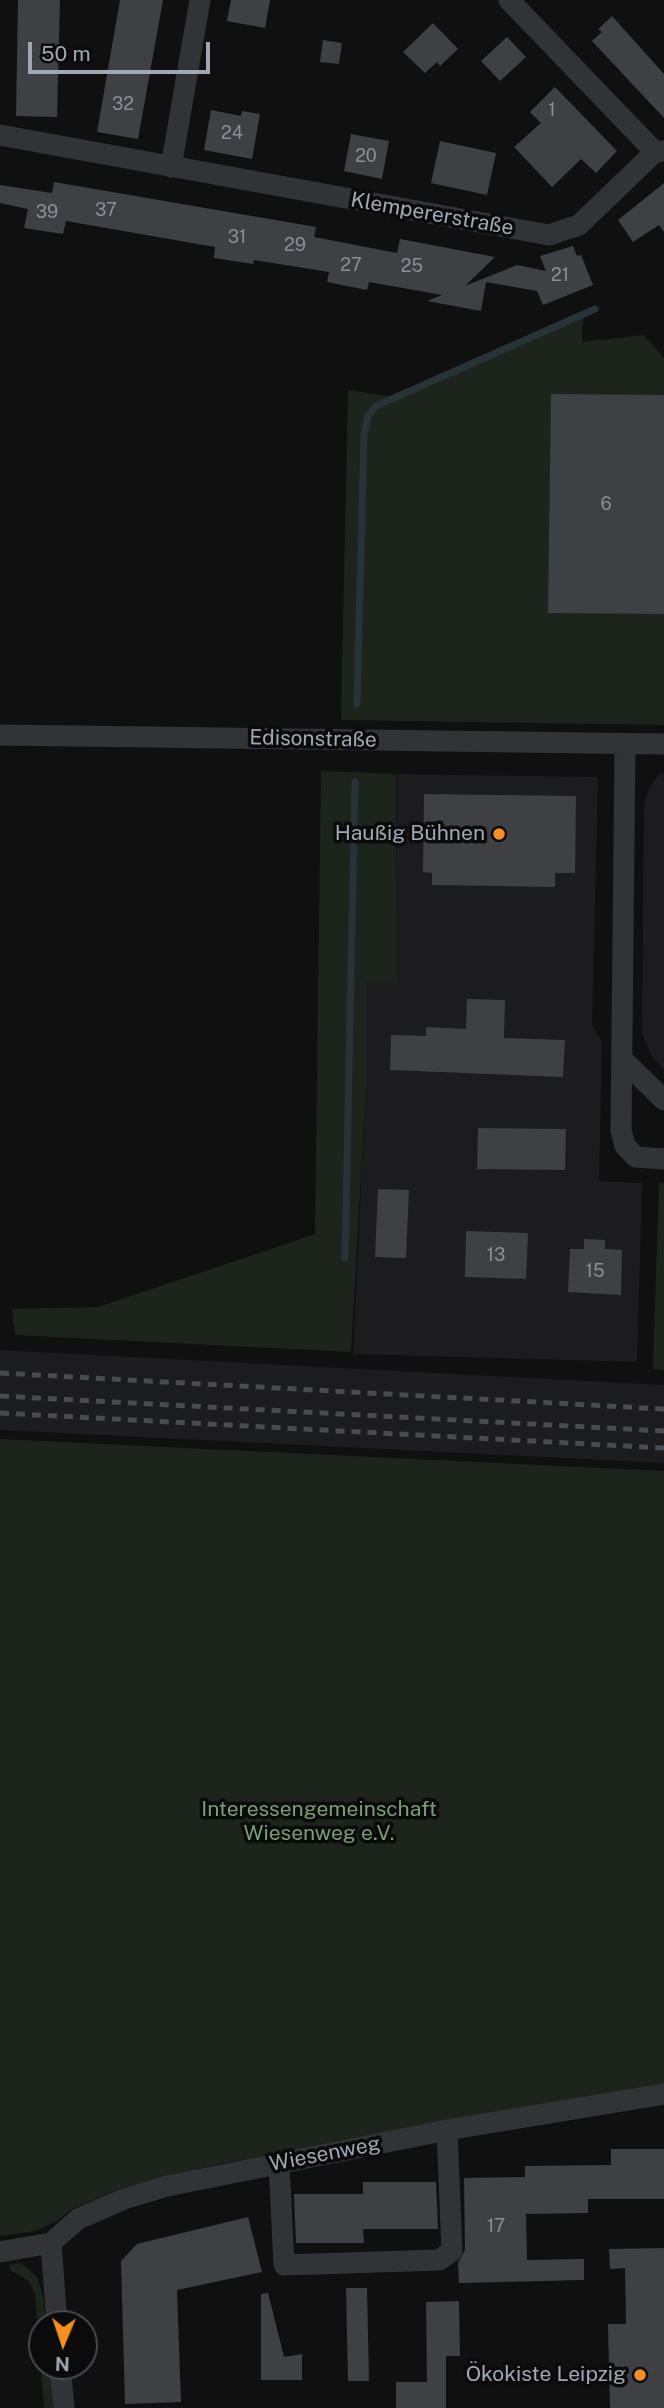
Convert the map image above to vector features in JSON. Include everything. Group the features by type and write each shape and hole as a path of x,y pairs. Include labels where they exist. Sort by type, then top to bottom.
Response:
{"street":[{"path":"171,167 200,0"},
{"path":"509,0 659,152"},
{"name":"Klempererstraße","path":"0,135 549,235 579,225 659,152"},
{"name":"Edisonstraße","path":"0,735 664,744"},
{"path":"625,744 621,1131 625,1146 636,1157 664,1159"},
{"path":"622,1059 664,1100"},
{"name":"Wiesenweg","path":"51,2244 78,2218 124,2199 167,2186 447,2130 664,2094"},
{"path":"279,2162 284,2265 439,2260 452,2251 447,2130"},
{"path":"0,2252 51,2244 56,2310"},
{"path":"61,2380 64,2408"}],"shaded area":[{"path":"664,773 664,1070 651,1055 642,1033 644,805 650,786 659,774"},
{"path":"397,774 598,777 592,1025 602,1042 599,1181 642,1183 637,1362 353,1354 366,1086 366,982 397,981"},
{"path":"0,1350 664,1385 664,1463 0,1430"}],"green space":[{"path":"583,312 582,342 644,335 664,358 664,725 341,720 348,390 394,397"},
{"path":"321,771 396,774 397,982 366,982 366,1086 351,1352 15,1335 12,1309 98,1307 315,1234"},
{"path":"659,1183 664,1183 664,1370 653,1369"},
{"name":"Interessengemeinschaft Wiesenweg e.V.","path":"0,1439 664,1471 664,2085 209,2166 122,2188 72,2209 57,2221 35,2231 0,2236"},
{"path":"21,2263 37,2277 44,2310 36,2310 35,2295 29,2281 10,2270 9,2265"},
{"path":"42,2380 51,2380 54,2408 44,2408"}],"building":[{"path":"18,0 60,0 57,117 16,116"},
{"path":"120,0 163,0 138,139 97,132"},
{"path":"231,0 270,0 265,28 227,21"},
{"path":"612,16 664,74 664,118 592,41 602,32 598,29"},
{"path":"433,23 458,49 440,66 437,62 425,73 403,52"},
{"path":"507,37 526,57 500,81 481,61"},
{"path":"323,40 342,43 339,64 320,62"},
{"path":"555,87 617,151 596,173 581,159 552,187 514,147 541,123 530,112"},
{"path":"211,110 241,116 242,111 260,114 252,159 204,150"},
{"path":"351,134 389,141 382,179 344,171"},
{"path":"440,141 496,153 487,195 431,183"},
{"path":"54,182 316,227 314,237 397,253 400,239 495,257 465,286 517,265 546,271 540,256 573,246 577,256 581,255 593,285 543,305 537,291 486,282 481,311 427,301 442,295 369,282 367,290 327,282 329,272 254,260 253,264 214,258 215,247 66,221 63,234 24,228 28,209 0,203 0,185 52,193"},
{"path":"664,183 664,232 659,225 633,242 618,220"},
{"path":"551,394 664,395 664,614 548,613"},
{"name":"Haußig Bühnen","path":"424,794 576,796 575,873 555,873 555,887 432,885 432,873 423,872"},
{"path":"467,999 505,1000 504,1038 565,1040 563,1077 390,1070 391,1035 426,1036 426,1027 466,1029"},
{"path":"478,1128 566,1129 565,1170 477,1169"},
{"path":"378,1189 409,1190 406,1258 375,1257"},
{"path":"466,1231 528,1233 526,1279 465,1277"},
{"path":"584,1239 605,1240 605,1249 622,1250 621,1295 568,1292 570,1249 584,1249"},
{"path":"611,2149 664,2149 664,2199 588,2199 588,2213 526,2214 527,2260 584,2259 584,2280 459,2283 458,2263 465,2250 464,2178 525,2177 525,2166 611,2165"},
{"path":"363,2182 436,2182 438,2229 363,2229 364,2243 296,2243 294,2194 363,2194"},
{"path":"248,2217 262,2272 177,2290 181,2402 125,2404 121,2261 137,2244"},
{"path":"664,2248 664,2408 610,2408 608,2324 626,2324 625,2268 610,2269 609,2249"},
{"path":"346,2288 367,2288 369,2381 348,2381"},
{"path":"268,2293 284,2357 302,2354 302,2380 261,2380 261,2294"},
{"path":"459,2301 460,2356 446,2356 446,2408 396,2408 396,2382 427,2382 426,2302"}],"waterway":[{"path":"357,704 364,434 368,416 376,406 595,309"},
{"path":"345,1258 355,782"}],"railway":[{"path":"0,1373 664,1409"},
{"path":"0,1396 664,1431"},
{"path":"0,1413 664,1448"}],"place":[{"name":"Haußig Bühnen","path":"499,834"},
{"name":"Ökokiste Leipzig","path":"640,2375"}]}
